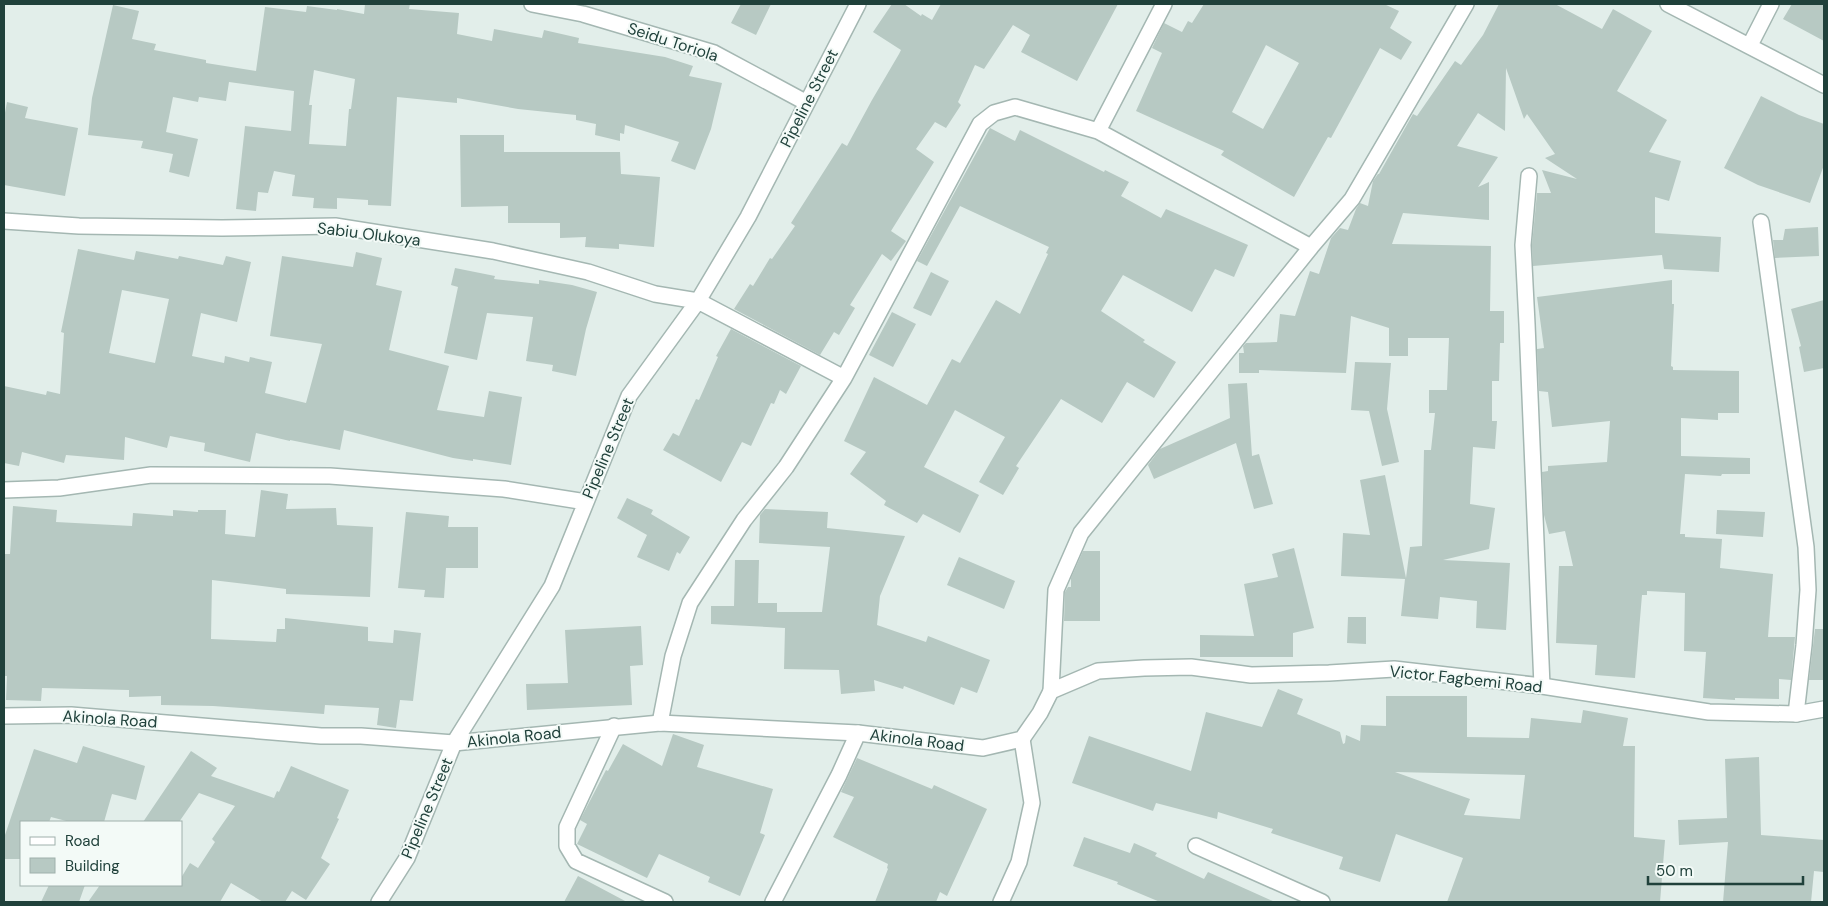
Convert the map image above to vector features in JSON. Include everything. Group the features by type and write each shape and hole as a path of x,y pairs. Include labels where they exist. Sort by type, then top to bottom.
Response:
{"street":[{"name":"Seidu Toriola","path":"532,4 582,14 714,53 807,103"},
{"name":"Pipeline Street","path":"379,902 407,858 454,743 552,586 629,396 698,301 748,218 858,4"},
{"path":"1098,131 1164,4"},
{"path":"1001,902 1019,862 1032,803 1022,739 1040,713 1051,691 1056,590 1082,533 1311,247 1352,199 1466,4"},
{"path":"1668,4 1824,85"},
{"path":"1750,45 1771,4"},
{"path":"660,723 673,656 690,603 744,520 786,466 844,378 980,124 994,113 1015,107 1098,131 1311,247"},
{"path":"1529,176 1523,245 1542,686"},
{"name":"Sabiu Olukoya","path":"4,221 79,226 222,228 335,226 493,251 588,272 655,294 698,301 844,378"},
{"path":"1761,222 1806,547 1808,590 1796,714"},
{"path":"4,490 59,488 151,475 330,476 504,489 586,502"},
{"name":"Victor Fagbemi Road","path":"1051,691 1098,671 1191,667 1251,675 1394,669 1542,686 1709,712 1796,714 1824,709"},
{"name":"Akinola Road","path":"4,716 71,715 321,736 361,736 454,743 660,723 858,733 983,748 1022,739"},
{"path":"614,726 567,827 567,846 576,861 665,902"},
{"path":"773,902 839,775 858,733"},
{"path":"1196,846 1322,902"}],"building":[{"path":"365,4 410,4 409,9 459,13 457,34 492,41 494,29 542,38 544,30 579,38 578,43 665,57 693,66 689,76 722,83 711,129 695,170 671,161 679,142 625,125 624,134 620,133 620,141 595,135 596,124 576,120 576,115 518,109 457,98 457,103 397,97 391,206 368,205 368,200 337,198 337,209 313,208 314,198 292,196 295,175 274,171 268,193 258,192 256,211 236,209 245,126 291,131 294,91 229,82 226,101 199,97 198,102 173,97 166,132 198,139 189,177 169,172 173,154 141,148 143,141 88,135 92,98 113,5 139,11 132,39 156,44 154,50 206,60 206,63 256,71 265,7 306,12 307,6 364,14","holes":["314,70 355,79 351,109 349,109 346,146 309,144 312,105 309,105"]},
{"path":"741,4 771,4 756,35 731,23"},
{"path":"892,4 904,4 921,16 922,14 932,20 941,4 1118,4 1077,81 1021,52 1030,35 1013,25 984,69 975,65 958,102 961,105 946,128 935,122 916,149 934,162 891,231 906,241 891,261 882,254 850,305 855,308 839,335 834,332 820,355 734,309 750,284 753,286 770,258 772,259 795,226 791,223 842,143 847,146 899,54 901,50 873,32"},
{"path":"1204,4 1384,4 1399,11 1390,28 1412,42 1401,60 1380,48 1331,138 1328,137 1294,197 1221,155 1224,151 1136,111 1162,53 1152,48 1164,23 1182,32 1188,21 1192,23","holes":["1266,45 1299,63 1263,129 1232,112"]},
{"path":"1499,4 1555,4 1602,29 1613,9 1652,31 1617,91 1667,120 1649,152 1681,161 1669,201 1655,197 1655,233 1721,237 1719,272 1664,269 1662,255 1533,266 1532,245 1537,193 1551,193 1542,170 1577,179 1545,158 1555,154 1527,114 1524,119 1506,68 1505,131 1478,113 1457,146 1498,157 1478,187 1489,182 1489,220 1403,213 1392,244 1491,246 1490,311 1504,311 1504,343 1500,343 1499,381 1492,381 1492,421 1497,421 1495,449 1473,447 1470,504 1495,508 1489,549 1443,560 1510,563 1506,630 1476,628 1477,601 1440,597 1438,619 1401,616 1405,579 1341,576 1343,533 1370,535 1360,480 1385,475 1406,578 1410,547 1422,546 1424,450 1431,450 1435,413 1429,413 1429,390 1447,390 1449,338 1408,338 1408,356 1389,356 1389,328 1351,316 1346,373 1259,370 1259,373 1239,373 1239,353 1244,353 1243,346 1246,343 1277,342 1280,314 1295,316 1310,271 1319,274 1331,238 1340,228 1348,230 1360,203 1368,206 1373,181 1379,174 1413,114 1417,116 1455,61 1461,65 1483,35"},
{"path":"1792,4 1824,4 1824,41 1783,19"},
{"path":"1761,96 1799,115 1824,124 1824,165 1810,203 1758,185 1724,168"},
{"path":"7,102 28,107 25,118 78,128 65,196 4,185 4,118"},
{"path":"990,128 1015,141 1020,130 1104,172 1105,170 1129,182 1121,196 1161,218 1166,209 1248,245 1234,277 1215,269 1192,312 1123,275 1101,311 1145,340 1143,342 1176,362 1154,398 1127,382 1102,423 1061,399 1016,466 1019,468 1003,495 979,482 1005,437 955,410 924,467 979,495 960,533 923,514 917,523 884,505 886,501 850,474 866,452 844,441 874,377 927,405 952,359 960,363 996,300 1020,314 1048,254 1046,253 1049,247 960,206 927,266 917,261"},
{"path":"460,135 504,135 504,152 620,152 621,174 660,177 654,247 619,244 619,249 585,247 586,237 560,238 560,223 508,223 508,206 461,207"},
{"path":"1818,227 1819,256 1775,258 1773,240 1783,240 1785,229"},
{"path":"78,249 134,260 136,251 178,259 179,256 223,265 226,256 251,262 237,322 201,313 192,356 224,363 225,356 249,362 250,357 272,362 265,393 306,403 322,344 270,336 282,256 353,267 356,252 382,258 376,285 402,291 389,350 449,366 437,410 484,417 489,391 522,397 511,465 453,458 344,430 340,450 256,433 250,462 204,451 205,443 170,436 167,448 125,437 124,460 66,455 64,463 22,452 19,466 4,463 4,386 46,395 47,391 60,394 64,333 61,332","holes":["122,290 169,299 155,363 109,353"]},
{"path":"455,268 495,276 494,279 539,284 539,280 572,285 597,292 586,329 576,376 552,371 553,365 526,361 533,317 487,313 477,360 444,353 458,287 451,285"},
{"path":"931,272 949,281 931,316 913,308"},
{"path":"1672,280 1672,304 1674,304 1671,366 1673,370 1739,371 1739,413 1718,413 1718,420 1681,418 1681,456 1750,458 1750,474 1722,474 1721,476 1685,474 1680,534 1685,534 1685,537 1722,539 1720,568 1773,574 1768,637 1795,637 1791,680 1779,679 1779,699 1735,698 1735,700 1703,698 1706,652 1684,651 1685,593 1647,591 1647,595 1642,595 1635,678 1595,675 1597,645 1556,643 1559,566 1573,566 1565,531 1549,534 1544,515 1542,472 1548,471 1548,466 1607,462 1610,421 1552,427 1548,392 1539,391 1537,349 1544,348 1537,297"},
{"path":"1824,300 1824,368 1804,372 1799,347 1801,346 1791,309"},
{"path":"892,312 916,324 893,367 869,355"},
{"path":"731,329 801,366 786,394 780,390 774,404 771,403 751,446 742,442 721,482 663,450 673,433 679,436 696,399 699,400 718,357 716,356"},
{"path":"1355,362 1391,363 1387,409 1399,462 1382,466 1369,411 1351,410"},
{"path":"1247,383 1252,456 1259,454 1273,504 1254,509 1236,443 1154,479 1148,465 1160,449 1230,418 1228,384"},
{"path":"261,490 288,494 286,509 336,508 337,525 373,527 370,597 286,594 286,589 212,580 211,639 276,642 277,629 285,629 285,618 368,627 368,641 393,643 394,630 421,633 413,701 400,700 396,728 377,725 379,708 325,705 324,714 213,706 161,705 161,696 129,697 129,690 42,688 41,701 6,700 4,572 5,554 10,554 13,506 57,510 56,522 132,526 133,513 173,516 173,510 198,512 198,510 226,510 225,534 255,537"},
{"path":"627,498 653,510 651,514 690,537 680,554 677,552 669,571 637,557 647,535 617,518"},
{"path":"765,509 828,512 827,528 905,536 880,596 877,625 926,642 928,636 990,660 977,693 961,687 954,705 904,686 903,689 874,680 875,691 841,694 839,670 784,669 785,628 711,624 711,606 734,606 735,560 759,560 758,603 777,603 777,612 822,612 830,547 759,543 760,515"},
{"path":"1717,510 1765,512 1763,537 1716,534"},
{"path":"406,512 449,516 448,527 478,527 478,568 446,568 444,598 424,597 425,590 398,588"},
{"path":"1294,548 1314,628 1293,633 1293,657 1200,657 1200,635 1254,636 1244,584 1278,577 1272,554"},
{"path":"1083,551 1100,551 1100,621 1064,621 1065,592 1068,587 1071,587 1071,578"},
{"path":"959,557 1015,581 1004,609 947,585"},
{"path":"1348,617 1366,617 1366,644 1347,643"},
{"path":"641,626 643,665 630,666 632,705 527,710 526,684 568,683 565,630"},
{"path":"1815,629 1824,629 1824,680 1809,680"},
{"path":"1278,689 1303,699 1297,714 1340,732 1343,744 1345,743 1346,735 1360,741 1361,725 1386,726 1386,696 1467,696 1467,737 1529,738 1531,718 1581,723 1583,710 1628,718 1623,746 1635,746 1634,837 1665,840 1660,902 1447,902 1463,858 1396,834 1380,882 1339,869 1343,857 1271,833 1273,829 1218,812 1217,819 1156,803 1153,811 1072,783 1089,736 1191,771 1206,712 1262,727","holes":["1395,772 1525,775 1520,819 1464,815 1470,799"]},
{"path":"673,734 704,745 697,767 773,789 760,833 765,835 740,896 708,882 710,877 659,854 647,878 577,844 587,824 580,820 606,770 608,771 623,744 662,766"},
{"path":"83,746 145,766 136,800 112,794 104,821 66,821 51,817 49,821 20,821 20,859 4,859 4,838 34,749 77,763"},
{"path":"191,751 217,768 211,776 274,798 277,791 279,792 291,766 349,790 337,818 339,819 321,858 330,864 306,900 292,891 285,902 263,902 231,883 220,902 88,902 99,886 182,886 182,876 190,863 198,868 215,842 212,839 235,806 199,793 180,821 144,821"},
{"path":"1759,757 1761,835 1824,840 1824,872 1814,871 1811,902 1723,902 1728,842 1679,845 1678,820 1727,818 1725,759"},
{"path":"857,758 932,789 934,785 987,809 947,896 940,892 936,902 875,902 888,869 888,864 833,837 854,797 841,792"},
{"path":"1084,837 1130,853 1134,843 1157,853 1155,856 1204,879 1208,872 1275,902 1160,902 1117,884 1118,882 1073,866"},
{"path":"578,876 627,902 564,902"},
{"path":"49,886 85,886 79,902 41,902"}]}
